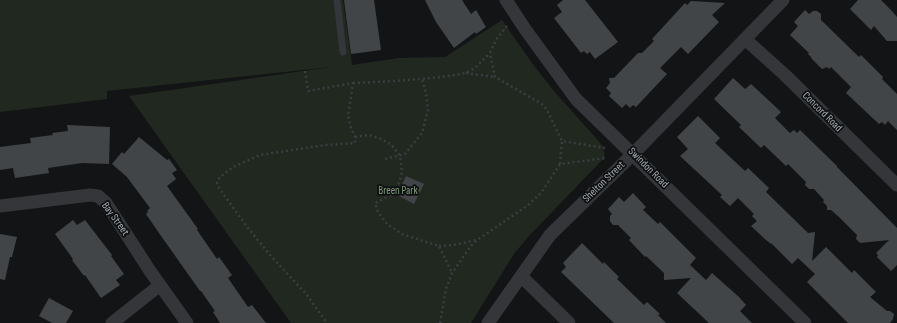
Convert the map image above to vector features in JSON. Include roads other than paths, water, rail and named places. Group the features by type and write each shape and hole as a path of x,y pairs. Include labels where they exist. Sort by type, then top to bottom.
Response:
{"street":[{"name":"Swindon Road","path":"506,0 525,29 576,99 634,154 805,323"},
{"name":"Shelton Street","path":"488,323 550,235 634,154 784,0"},
{"name":"Concord Road","path":"746,39 785,75 897,186"},
{"name":"Bay Street","path":"0,206 90,195 98,196 106,203 187,323"},
{"path":"521,276 569,323"},
{"path":"112,323 160,285"}],"lane":[{"path":"337,0 343,52"}],"park label":[{"name":"Breen Park","path":"398,191"}]}
